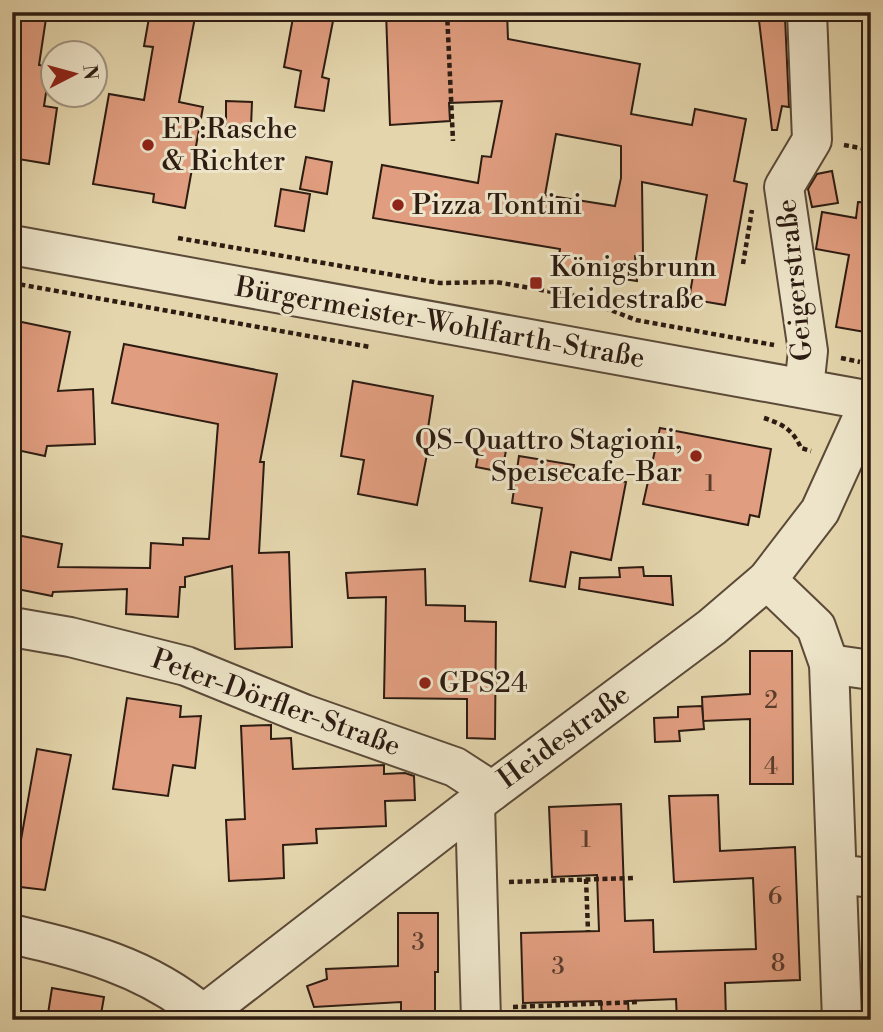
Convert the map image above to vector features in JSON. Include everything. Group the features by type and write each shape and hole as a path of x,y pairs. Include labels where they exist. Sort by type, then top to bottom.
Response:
{"street":[{"name":"Geigerstraße","path":"806,370 784,187 812,139 807,12"},
{"name":"Bürgermeister-Wohlfarth-Straße","path":"12,245 506,336 806,370 870,388"},
{"name":"Heidestraße","path":"199,1017 483,798 712,627 767,580 820,511 844,461 870,388"},
{"path":"767,580 816,627 829,664 854,876 842,1020"},
{"name":"Peter-Dörfler-Straße","path":"12,626 70,637 186,666 304,714 455,767 483,798"},
{"path":"829,664 871,670"},
{"path":"481,1014 477,883 483,798"},
{"path":"12,934 75,950 148,976 181,996 199,1017"}],"path":[{"path":"447,12 453,141"},
{"path":"856,12 871,15"},
{"path":"174,237 440,283 496,282 575,296 636,320 870,388"},
{"path":"12,283 379,349"},
{"path":"758,417 779,423 794,433 801,447 844,461"},
{"path":"477,883 634,878"},
{"path":"586,879 588,931"},
{"path":"481,1014 638,1002"}],"building":[{"path":"12,12 47,12 43,38 38,38 38,108 57,108 49,164 12,158"},
{"name":"EP:Rasche & Richter","path":"150,12 196,12 179,102 203,107 185,208 153,202 154,194 93,184 109,94 144,100 153,47 144,46"},
{"path":"294,12 334,16 322,77 329,79 324,111 295,107 301,71 284,67"},
{"path":"386,12 507,12 508,39 640,64 631,114 692,125 695,109 746,119 734,181 747,184 725,305 689,299 707,195 642,182 643,255 635,256 637,281 557,269 560,249 373,218 382,165 478,183 482,156 491,157 502,101 449,103 450,121 390,125","holes":["556,134 621,146 621,178 615,206 545,195"]},
{"path":"758,12 784,12 785,17 789,107 782,106 777,130 772,130"},
{"path":"226,101 252,102 251,127 226,126"},
{"path":"306,157 332,162 327,194 300,189"},
{"path":"832,171 838,203 812,207 808,189 817,174"},
{"path":"281,189 310,194 304,231 275,226"},
{"path":"858,202 871,203 871,333 836,327 849,255 816,249 822,212 856,218"},
{"path":"12,320 70,332 58,391 93,389 95,444 47,446 45,456 12,449"},
{"path":"124,344 277,374 260,462 264,462 259,553 289,552 292,647 235,649 232,566 185,577 185,587 180,587 178,617 126,614 127,589 53,592 52,596 12,588 12,534 62,544 58,567 150,568 151,543 183,545 183,538 209,539 218,424 112,403"},
{"path":"353,381 433,396 428,428 432,429 417,505 358,494 364,460 341,456"},
{"path":"660,428 771,449 759,517 750,515 748,525 643,504"},
{"path":"481,441 507,445 502,472 476,467"},
{"path":"519,456 574,465 573,471 626,482 611,560 571,552 565,587 530,581 542,508 512,503"},
{"path":"643,567 644,576 671,576 673,605 579,589 580,578 620,577 619,568"},
{"path":"425,569 426,605 465,606 465,621 496,622 495,739 467,738 467,699 384,698 386,597 348,598 346,573"},
{"path":"750,651 792,651 793,784 750,784 750,719 703,721 702,697 750,694"},
{"path":"127,698 181,706 180,717 201,716 195,768 173,765 168,796 113,789"},
{"path":"702,706 704,729 679,731 680,741 655,742 654,718 678,717 678,707"},
{"path":"271,725 271,739 291,738 293,769 384,765 384,774 405,773 414,776 415,800 385,801 386,826 316,829 317,843 283,845 284,878 229,881 226,820 245,819 241,726"},
{"path":"37,749 71,755 45,890 12,886 12,849 19,851"},
{"path":"718,795 720,851 795,847 800,980 725,983 726,1020 677,1020 676,999 628,1001 629,1020 602,1020 601,1001 523,1003 521,933 599,931 597,875 552,877 549,807 621,804 625,921 653,920 654,952 756,949 753,878 674,882 669,796"},
{"path":"398,913 438,913 435,1020 401,1020 401,1002 314,1007 307,986 327,979 326,969 398,966"},
{"path":"52,988 104,997 100,1020 47,1020"}],"place":[{"name":"EP:Rasche & Richter","path":"148,145"},
{"name":"Pizza Tontini","path":"398,205"},
{"name":"Königsbrunn Heidestraße","path":"536,283"},
{"name":"QS-Quattro Stagioni, Speisecafe-Bar","path":"696,456"},
{"name":"GPS24","path":"425,683"}]}
